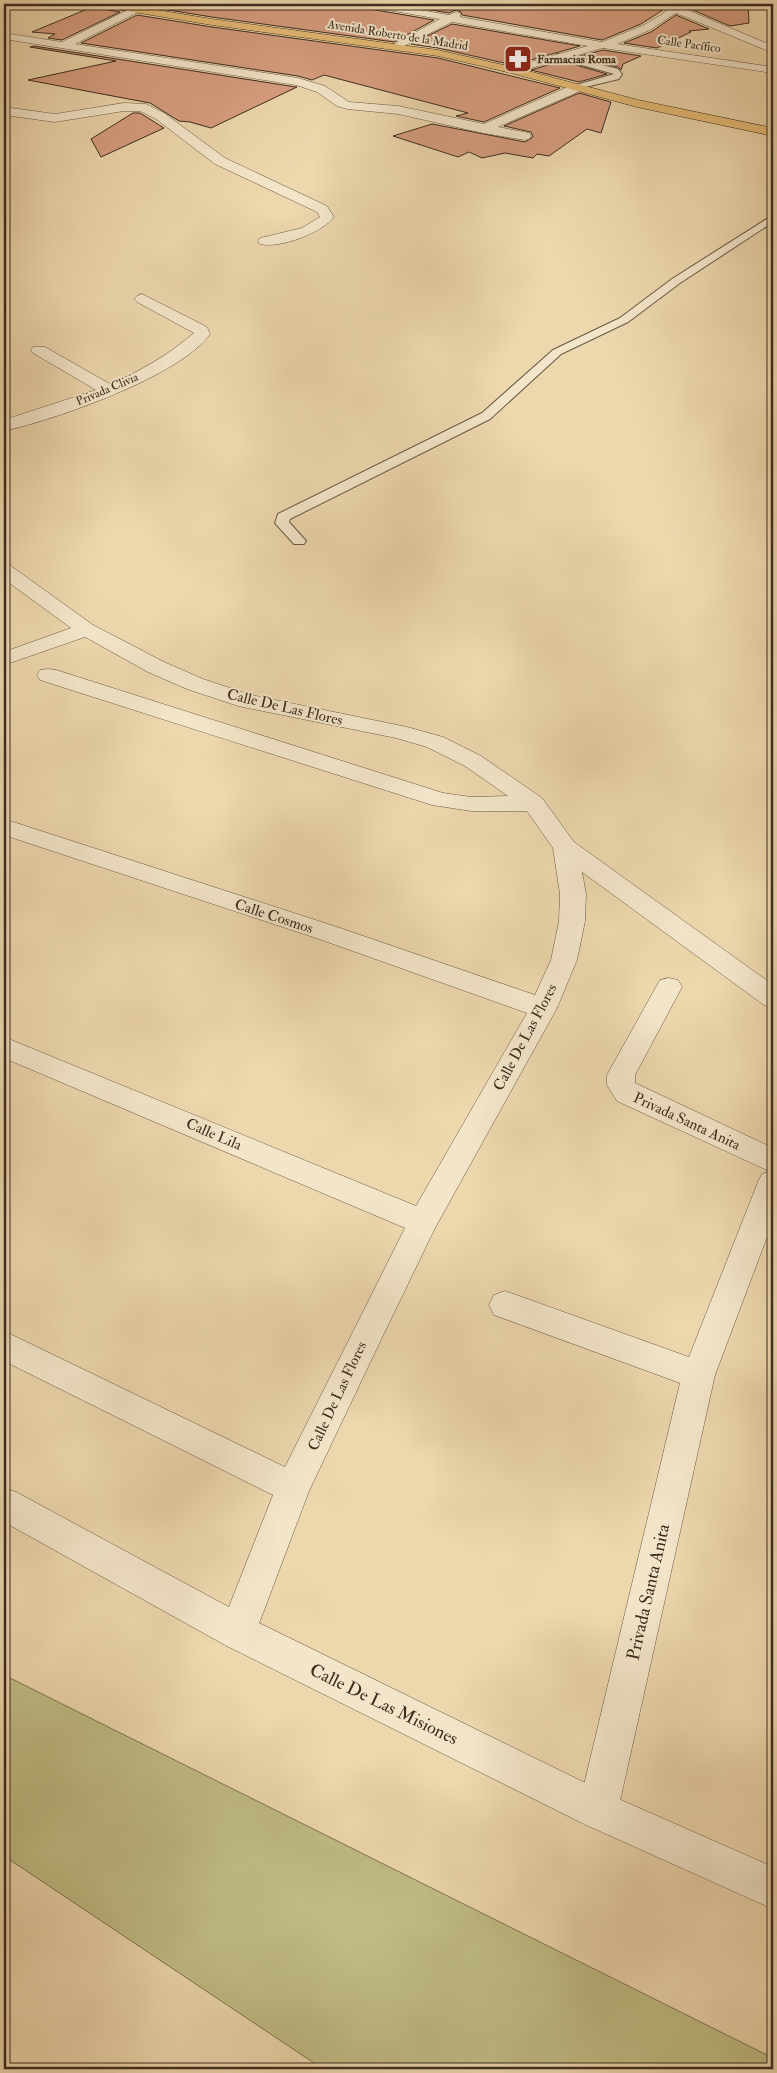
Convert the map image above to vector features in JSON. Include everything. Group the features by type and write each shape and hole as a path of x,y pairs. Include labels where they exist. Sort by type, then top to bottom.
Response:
{"main road":[{"name":"Avenida Roberto de la Madrid","path":"103,4 212,22 438,52 513,70 576,88 773,132"}],"street":[{"name":"Calle Pacífico","path":"370,4 602,45 773,70"},
{"path":"513,70 602,45 650,26 678,6"},
{"name":"Calle Pacífico","path":"678,6 773,50"},
{"path":"398,46 467,8"},
{"path":"64,45 136,9"},
{"path":"4,36 298,82 321,89 346,105 398,110 483,129 525,136"},
{"path":"760,43 773,40"},
{"path":"483,129 576,88"},
{"path":"4,110 31,116 55,118 124,107 142,107 160,116 220,161 322,209 327,217 322,224 314,228 265,241"},
{"name":"Privada Clivia","path":"4,426 108,390 168,362 202,334 201,330 142,299"},
{"path":"39,350 108,390"},
{"name":"Calle De Las Flores","path":"4,570 86,628 156,667 195,684 246,701 399,732 435,742 473,761 534,803 565,848 573,894 572,921 564,960 543,1008 423,1222 362,1344 294,1488 238,1632"},
{"path":"4,659 86,628"},
{"path":"48,675 440,800 470,804 534,803"},
{"name":"Calle Cosmos","path":"4,826 328,933 543,1008"},
{"path":"565,848 773,998"},
{"name":"Privada Santa Anita","path":"668,987 621,1075 622,1086 627,1094 773,1161"},
{"name":"Calle Lila","path":"4,1047 423,1222"},
{"name":"Privada Santa Anita","path":"598,1810 698,1375 773,1182"},
{"path":"505,1305 698,1375"},
{"path":"4,1345 294,1488"},
{"name":"Calle De Las Misiones","path":"4,1504 238,1632 598,1810 773,1888"}],"lane":[{"path":"560,56 615,71 618,74 576,88"},
{"path":"299,541 284,528 282,523 284,517 486,416 558,352 624,320 676,281 773,218"}],"shaded area":[{"path":"4,1675 773,2058 773,2069 323,2069 4,1856"}],"building":[{"path":"131,4 363,4 370,9 434,20 394,42"},
{"path":"395,4 672,4 641,24 602,40 462,15 461,12 456,10 449,13"},
{"path":"688,4 748,4 749,23 730,26 686,7"},
{"path":"97,5 103,9 120,12 62,40 48,38 55,34 32,32"},
{"path":"137,15 438,58 560,88 484,122 456,116 468,113 324,75 312,80 298,76 81,43"},
{"path":"676,15 709,29 689,31 691,32 657,48 624,43 651,32"},
{"path":"452,24 580,46 513,65 438,48 411,44"},
{"path":"34,46 297,87 211,128 179,121 150,103 28,80 116,61 30,47"},
{"path":"603,50 641,56 623,64 621,70 618,67 577,57"},
{"path":"562,61 607,74 579,82 531,70"},
{"path":"579,93 611,102 601,133 587,129 549,156 537,154 533,158 505,153 482,158 469,152 458,157 393,136 432,124 525,142 533,137 531,132 504,126"},
{"path":"133,113 140,113 164,128 101,157 91,139"}],"place":[{"name":"Farmacias Roma","path":"518,59"}]}
